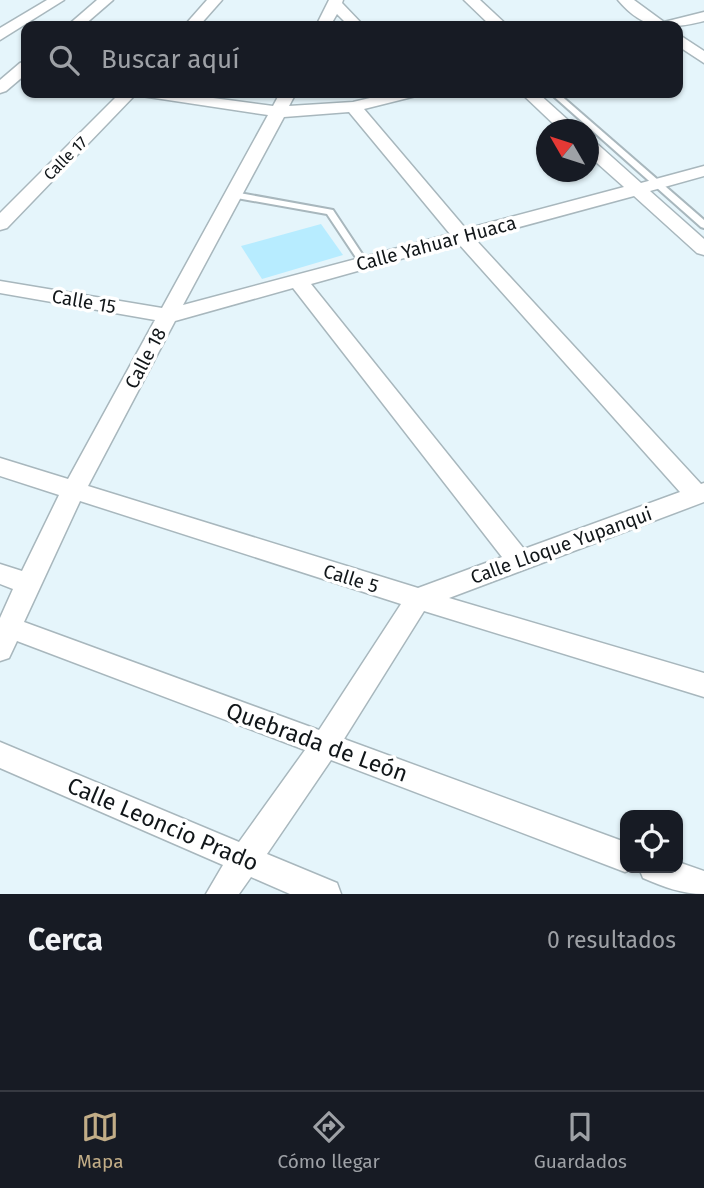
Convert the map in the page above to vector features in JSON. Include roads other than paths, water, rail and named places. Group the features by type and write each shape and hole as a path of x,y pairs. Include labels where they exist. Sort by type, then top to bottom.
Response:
{"street":[{"path":"23,21 57,0"},
{"path":"80,21 106,0"},
{"path":"196,21 215,0"},
{"path":"471,0 494,21"},
{"path":"625,0 655,21"},
{"path":"326,21 335,2 352,21"},
{"path":"683,21 704,16"},
{"path":"0,35 21,22"},
{"path":"683,43 704,58"},
{"path":"0,64 21,68"},
{"path":"0,88 21,71"},
{"name":"Calle 17","path":"0,224 124,98"},
{"path":"178,98 279,112 353,107 390,98"},
{"name":"Calle 18","path":"4,638 73,491 286,98"},
{"path":"535,98 559,119"},
{"path":"353,107 462,236 700,493"},
{"path":"599,152 647,186 704,249"},
{"name":"Calle Yahuar Huaca","path":"168,316 704,171"},
{"path":"298,281 518,560"},
{"name":"Calle 15","path":"0,286 168,316"},
{"name":"Calle 5","path":"0,467 418,599 704,685"},
{"name":"Calle Lloque Yupanqui","path":"418,599 700,493"},
{"path":"0,574 28,584"},
{"path":"221,894 325,745 418,599"},
{"name":"Quebrada de León","path":"4,638 325,745 620,855"},
{"name":"Calle Leoncio Prado","path":"0,755 326,894"},
{"path":"668,873 704,886"}],"lane":[{"path":"559,98 647,186 704,225"},
{"path":"234,195 330,212 364,263"}]}
